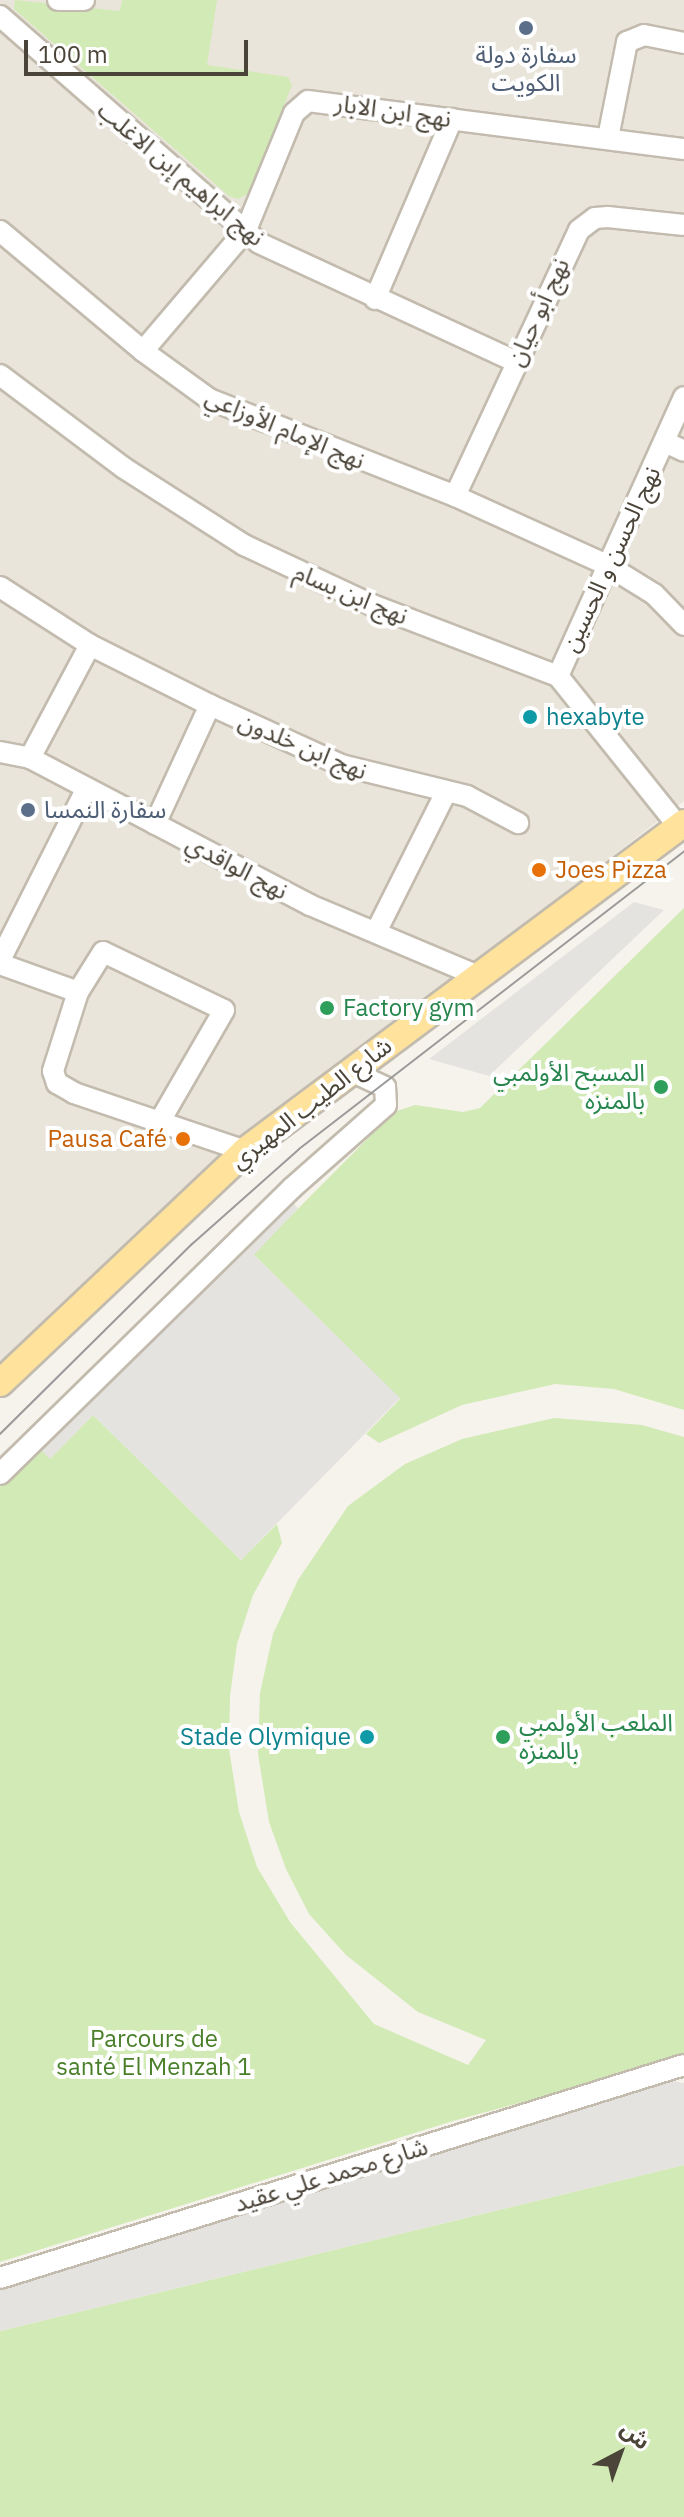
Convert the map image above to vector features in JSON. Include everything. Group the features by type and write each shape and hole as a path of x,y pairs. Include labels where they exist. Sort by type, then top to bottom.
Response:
{"main road":[{"name":"شارع الطيب المهيري","path":"2,1378 245,1151 682,825"}],"street":[{"path":"58,0 84,0"},
{"name":"نهج ابراهيم إبن الاغلب","path":"0,16 246,230 287,260 514,361"},
{"path":"608,138 627,42 644,35 684,43"},
{"name":"نهج ابن الابار","path":"143,351 246,230 294,113 303,103 684,149"},
{"path":"375,299 452,119"},
{"name":"نهج أبو حيان","path":"455,496 571,241 585,223 608,217 684,225"},
{"name":"نهج الإمام الأوزاعي","path":"0,231 143,351 209,399 455,496 607,565 654,594 684,625"},
{"name":"نهج ابن بسام","path":"0,375 124,468 244,545 372,605 558,676"},
{"name":"نهج الحسن و الحسين","path":"558,676 607,565 674,446 684,397"},
{"path":"0,587 90,645 210,705"},
{"path":"30,758 90,645"},
{"path":"558,676 682,825"},
{"name":"نهج ابن خلدون","path":"155,824 210,705 341,765 486,803 518,823"},
{"name":"نهج الواقدي","path":"0,752 30,758 310,905 478,976"},
{"path":"78,992 0,962 86,790"},
{"path":"376,932 446,792"},
{"path":"160,1121 224,1010 107,952 98,956 78,992 53,1071 57,1083 160,1121 245,1151"},
{"path":"0,1474 292,1188 386,1105 385,1087 351,1071"},
{"name":"شارع محمد علي عقيد","path":"0,2278 662,2076 684,2065"},
{"name":"شارع محمد علي عقيد","path":"662,2076 684,2076"}],"shaded area":[{"path":"0,0 684,0 684,801 246,1137 189,1185 0,1368"},
{"path":"634,902 664,910 489,1076 429,1059"},
{"path":"286,1196 298,1208 254,1255 400,1398 241,1560 93,1415 50,1459 39,1448"},
{"path":"665,2080 684,2083 684,2165 0,2331 0,2290"}],"green space":[{"path":"15,0 120,11 122,0 217,0 207,65 288,77 292,85 249,193 238,199 229,196 14,9"},
{"path":"684,908 684,1410 614,1389 555,1384 462,1405 379,1443 366,1434 400,1399 253,1254 394,1112 415,1105 463,1112 480,1108"},
{"name":"Parcours de santé El Menzah 1","path":"93,1415 241,1560 277,1524 282,1543 253,1595 237,1644 230,1696 229,1749 239,1812 257,1867 290,1922 374,2024 468,2065 486,2040 418,2012 346,1955 309,1914 286,1869 269,1822 258,1754 260,1693 273,1634 298,1580 348,1506 405,1464 462,1439 554,1418 642,1425 684,1437 684,2058 453,2121 0,2262 0,1487 39,1448 51,1458"},
{"path":"684,2165 684,2517 0,2517 0,2331"}],"tram line":[{"path":"0,1434 191,1245 299,1149 684,851"}],"place":[{"name":"سفارة دولة الكويت","path":"526,28"},
{"name":"hexabyte","path":"530,717"},
{"name":"سفارة النمسا","path":"28,810"},
{"name":"Joes Pizza","path":"539,870"},
{"name":"Factory gym","path":"327,1008"},
{"name":"المسبح الأولمبي بالمنزه","path":"661,1087"},
{"name":"Pausa Café","path":"183,1139"},
{"name":"Stade Olymique","path":"367,1737"},
{"name":"الملعب الأولمبي بالمنزه","path":"503,1737"}]}
